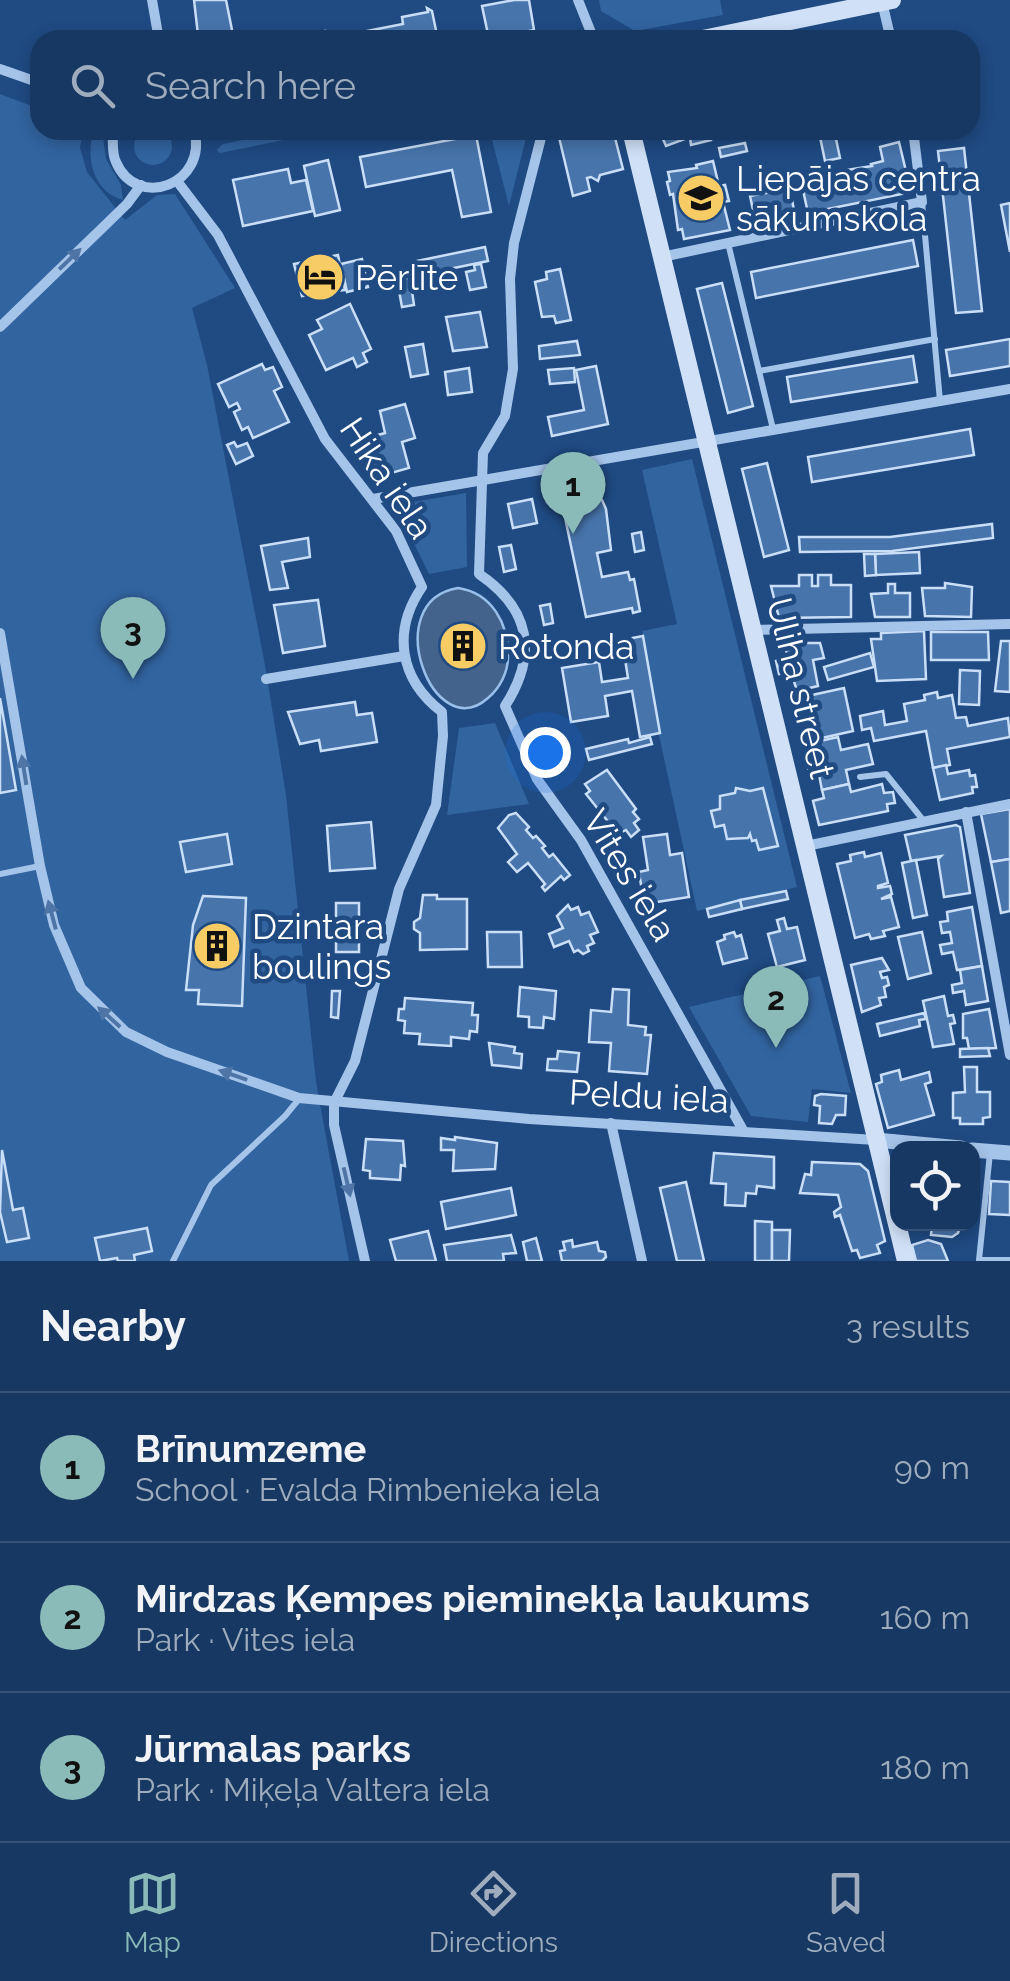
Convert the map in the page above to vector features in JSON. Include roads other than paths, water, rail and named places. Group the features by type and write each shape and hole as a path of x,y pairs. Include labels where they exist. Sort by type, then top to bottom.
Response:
{"main road":[{"path":"746,30 887,1"},
{"name":"Uliha street","path":"633,140 906,1261"}],"street":[{"path":"152,0 156,30"},
{"path":"578,0 590,30"},
{"path":"887,1 890,30"},
{"path":"0,69 30,80"},
{"path":"115,140 116,162 126,176 140,185 156,188 177,181 194,162 195,140"},
{"name":"Vites iela","path":"540,140 514,243 510,279 513,369 505,416 482,453 480,481 479,574 509,600 524,635 525,660 518,685 505,706 537,779 591,857 744,1132"},
{"path":"662,257 922,202 914,140"},
{"name":"Hika iela","path":"177,181 219,238 325,440 400,538 422,586 405,620 404,656"},
{"path":"0,327 127,204 140,185"},
{"path":"373,499 1010,389"},
{"path":"754,630 1010,624"},
{"name":"Peldu iela","path":"0,633 40,866 54,925 82,988 126,1032 167,1052 299,1098 890,1141"},
{"path":"266,680 404,656 417,688 442,712 436,805 399,889 355,1061 334,1103 334,1125 365,1261"},
{"path":"806,846 1010,804"},
{"path":"966,812 1010,1056"},
{"path":"611,1123 642,1261"},
{"path":"980,1151 1010,1154"}],"lane":[{"path":"922,202 940,402"},
{"path":"728,243 774,428"},
{"path":"760,371 935,339"},
{"path":"860,777 886,774 924,820"},
{"path":"0,874 40,866"},
{"path":"173,1261 212,1185 299,1098"},
{"path":"990,1152 979,1260 1010,1260"}],"place":[{"name":"Liepājas centra sākumskola","path":"701,198"},
{"name":"Pērlīte","path":"320,277"},
{"name":"Brīnumzeme","path":"573,534"},
{"name":"Rotonda","path":"463,646"},
{"name":"Jūrmalas parks","path":"133,679"},
{"name":"Dzintara boulings","path":"217,946"},
{"name":"Mirdzas Ķempes pieminekļa laukums","path":"776,1048"}]}
